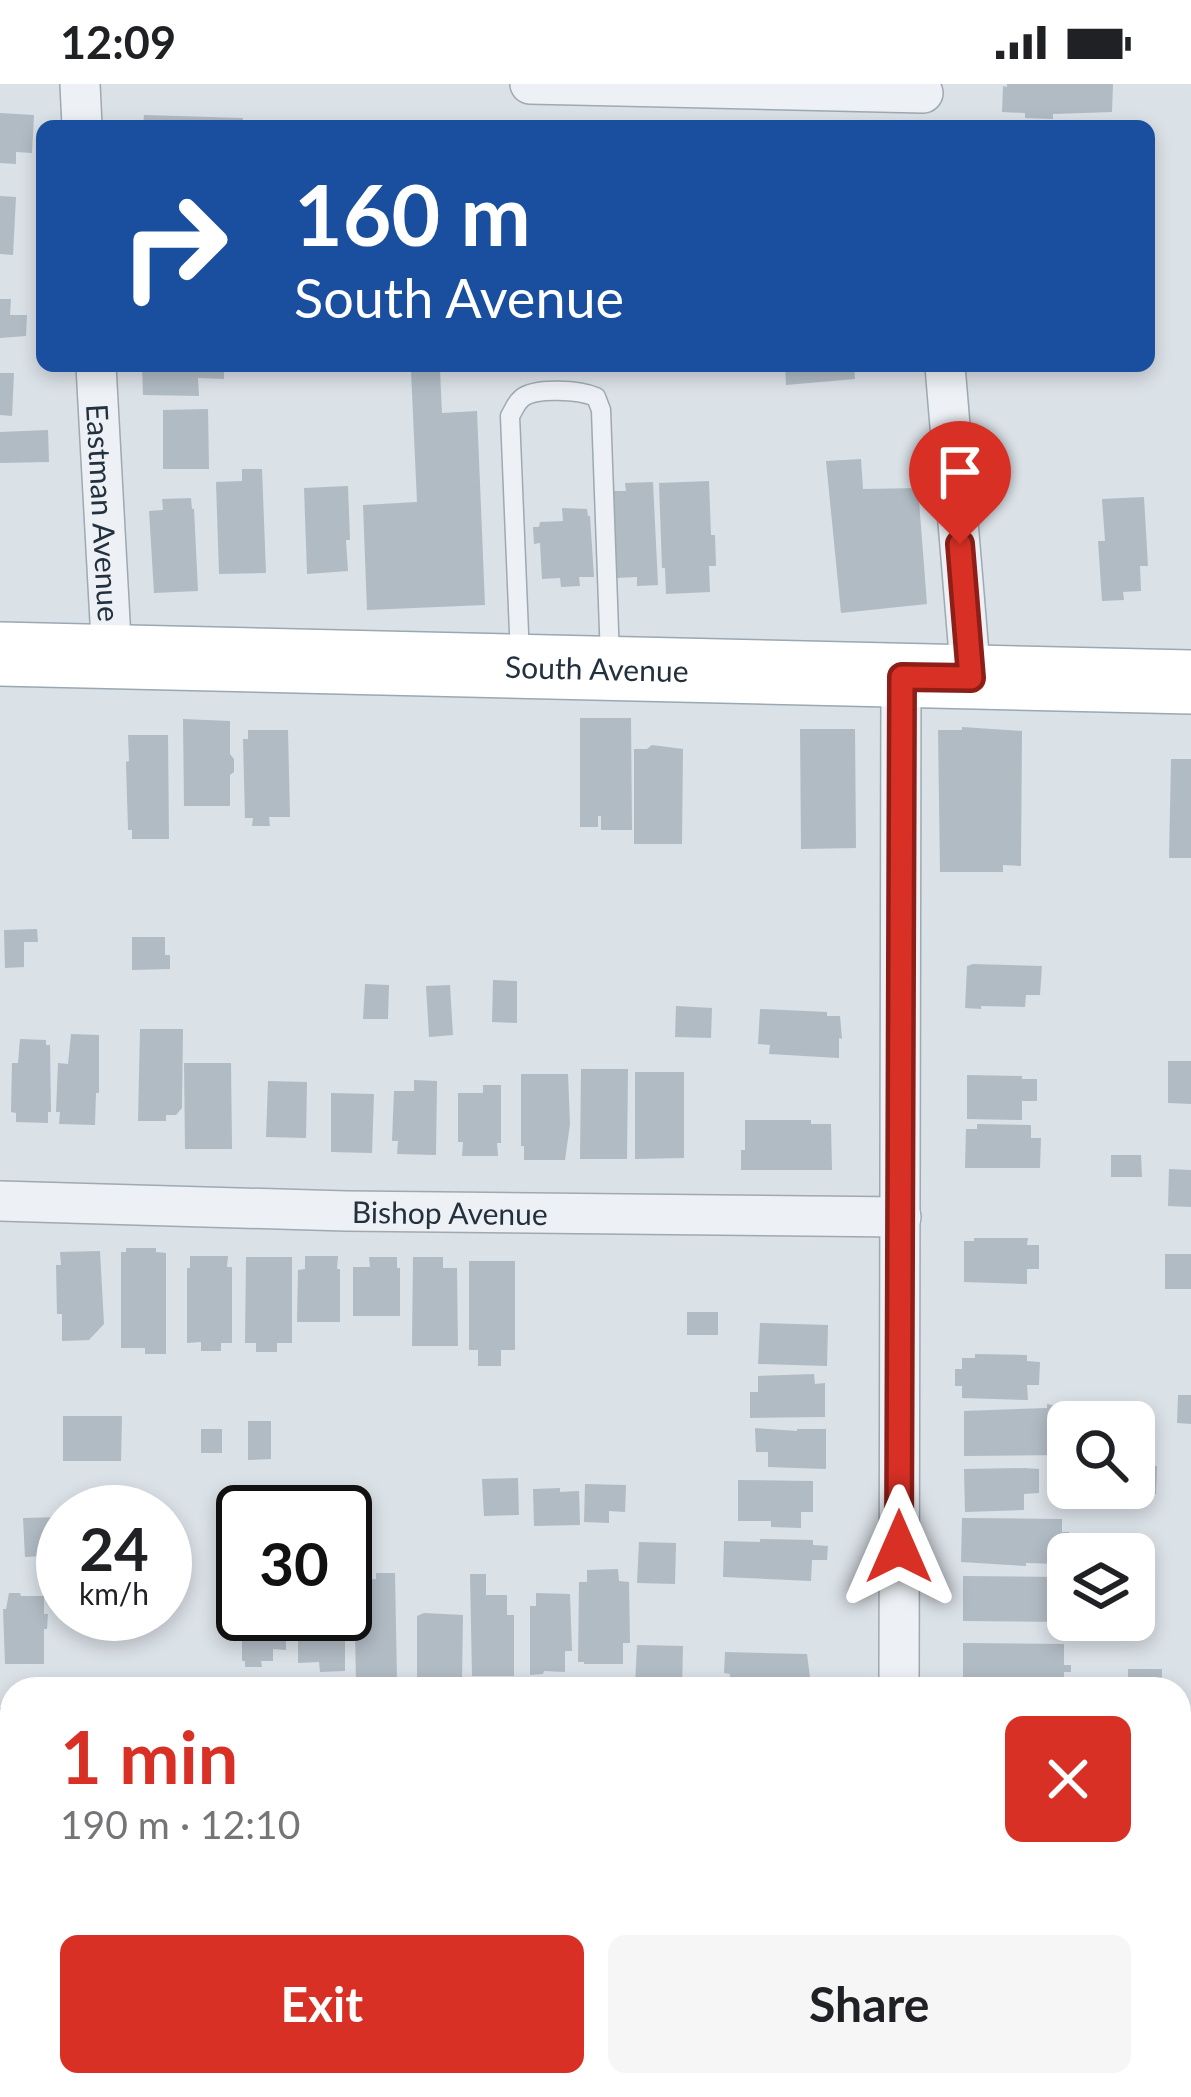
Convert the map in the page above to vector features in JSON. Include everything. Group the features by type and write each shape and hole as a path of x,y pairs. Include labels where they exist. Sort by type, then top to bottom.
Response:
{"main road":[{"name":"South Avenue","path":"0,654 1191,682"}],"street":[{"path":"80,84 82,120"},
{"path":"530,84 923,101"},
{"name":"Eastman Avenue","path":"96,372 112,658"},
{"path":"946,372 971,678"},
{"path":"899,1677 902,677"},
{"name":"Bishop Avenue","path":"0,1201 346,1211 901,1217"}],"lane":[{"path":"521,668 511,416 529,393 583,391 596,397 602,410 610,670"}],"building":[{"path":"1007,84 1113,84 1112,112 1053,114 1053,119 1002,112"},
{"path":"0,113 34,115 32,153 16,152 16,164 0,163"},
{"path":"144,115 243,118 243,120 144,120"},
{"path":"0,196 16,197 13,255 0,254"},
{"path":"0,299 11,299 10,315 27,315 26,336 0,338"},
{"path":"142,372 224,372 224,379 198,378 199,396 143,395"},
{"path":"411,372 440,372 442,413 477,411 485,605 367,610 363,505 417,502"},
{"path":"785,372 854,372 855,379 786,385"},
{"path":"0,373 14,373 12,416 0,415"},
{"path":"208,409 209,469 163,469 163,410"},
{"path":"48,430 49,462 0,463 0,432"},
{"path":"861,459 863,489 918,488 927,604 841,613 826,461"},
{"path":"242,469 262,469 266,573 219,574 216,482 242,481"},
{"path":"709,481 716,566 709,566 710,592 666,594 659,483"},
{"path":"653,482 658,585 637,586 637,577 616,578 616,556 609,557 606,491 626,491 625,483"},
{"path":"348,486 348,571 307,574 304,488"},
{"path":"1144,497 1148,566 1140,566 1141,591 1123,592 1124,600 1102,601 1098,541 1105,541 1102,499"},
{"path":"191,498 198,591 154,593 149,511 163,510 162,499"},
{"path":"562,508 587,509 590,516 594,577 579,577 580,586 561,587 560,578 542,579 540,543 534,544 533,527 563,521"},
{"path":"580,718 631,718 632,830 601,830 601,816 598,827 580,827"},
{"path":"183,719 230,721 234,772 230,775 230,806 184,806"},
{"path":"800,729 855,729 856,848 801,849"},
{"path":"248,730 288,730 290,817 269,817 270,826 252,826 253,818 245,818 243,739 248,739"},
{"path":"938,730 1022,731 1021,866 1003,865 1003,872 940,872"},
{"path":"128,735 168,735 169,839 132,839 132,830 128,830"},
{"path":"652,745 683,749 682,844 634,844 634,749"},
{"path":"1171,759 1191,759 1191,858 1169,858"},
{"path":"37,929 38,942 24,942 24,967 5,968 4,930"},
{"path":"132,937 165,937 170,969 132,970"},
{"path":"967,966 1042,966 1040,995 1026,995 1025,1007 965,1008"},
{"path":"493,980 517,981 517,1023 492,1022"},
{"path":"365,984 389,985 388,1019 363,1019"},
{"path":"450,985 453,1035 429,1037 426,986"},
{"path":"676,1006 712,1008 711,1038 675,1037"},
{"path":"760,1009 840,1016 839,1058 769,1054 770,1045 758,1044"},
{"path":"140,1029 183,1029 182,1108 176,1115 166,1115 166,1121 138,1121"},
{"path":"71,1034 99,1035 95,1125 59,1124 58,1063 68,1064"},
{"path":"20,1039 46,1040 50,1045 48,1123 16,1122 16,1113 11,1112 12,1063 18,1063"},
{"path":"1168,1061 1191,1061 1191,1104 1168,1103"},
{"path":"184,1063 231,1063 232,1149 185,1149"},
{"path":"581,1069 628,1069 627,1159 580,1159"},
{"path":"635,1072 684,1072 684,1158 635,1159"},
{"path":"521,1074 568,1074 570,1124 565,1160 524,1160"},
{"path":"967,1075 1037,1079 1037,1101 1022,1101 1022,1120 967,1119"},
{"path":"414,1080 437,1081 436,1155 397,1154 398,1141 392,1141 394,1091 414,1091"},
{"path":"268,1081 307,1082 306,1138 266,1137"},
{"path":"483,1085 501,1085 498,1156 462,1156 458,1093 483,1093"},
{"path":"331,1093 374,1094 372,1153 331,1152"},
{"path":"745,1120 831,1124 832,1170 741,1170"},
{"path":"977,1124 1031,1125 1031,1138 1041,1138 1040,1168 965,1168 966,1129 977,1129"},
{"path":"1111,1155 1141,1155 1142,1177 1111,1177"},
{"path":"1169,1169 1191,1170 1191,1207 1168,1206"},
{"path":"1028,1238 1027,1245 1039,1245 1039,1269 1027,1269 1027,1284 964,1282 964,1241"},
{"path":"156,1248 166,1253 166,1354 121,1348 121,1252"},
{"path":"100,1251 104,1324 89,1340 62,1341 62,1314 57,1314 60,1252"},
{"path":"1165,1254 1191,1254 1191,1289 1165,1289"},
{"path":"190,1256 228,1256 227,1267 232,1267 232,1343 221,1343 221,1351 201,1351 201,1342 187,1343"},
{"path":"305,1256 338,1256 340,1322 297,1322 298,1270 305,1269"},
{"path":"246,1257 292,1257 292,1343 277,1343 277,1352 256,1352 256,1343 245,1343"},
{"path":"369,1257 397,1257 400,1316 353,1316 353,1267 370,1267"},
{"path":"413,1257 443,1257 443,1268 457,1268 458,1346 412,1346"},
{"path":"469,1261 515,1261 515,1350 501,1350 501,1366 478,1366 478,1350 469,1350"},
{"path":"687,1312 718,1312 718,1335 687,1335"},
{"path":"760,1323 828,1325 827,1366 758,1364"},
{"path":"975,1354 1027,1355 1027,1361 1040,1362 1039,1385 1027,1385 1028,1400 962,1398 962,1386 955,1386 955,1369 962,1369 962,1358 975,1358"},
{"path":"814,1374 815,1384 825,1383 825,1417 750,1418 750,1392 758,1392 758,1376"},
{"path":"1178,1395 1191,1395 1191,1424 1177,1423"},
{"path":"1047,1408 1047,1455 964,1456 964,1411"},
{"path":"63,1416 122,1416 121,1461 63,1461"},
{"path":"248,1421 271,1421 271,1459 248,1460"},
{"path":"755,1428 826,1429 826,1469 768,1467 768,1452 756,1452"},
{"path":"201,1429 222,1429 222,1453 201,1453"},
{"path":"964,1469 1039,1469 1039,1493 1024,1494 1024,1510 965,1512"},
{"path":"518,1478 519,1515 484,1516 482,1479"},
{"path":"738,1480 813,1481 813,1512 801,1512 801,1528 771,1527 771,1521 738,1521"},
{"path":"585,1484 626,1485 625,1512 609,1511 609,1523 584,1522"},
{"path":"560,1488 560,1492 579,1491 580,1525 534,1526 533,1489"},
{"path":"23,1518 36,1518 36,1556 25,1557"},
{"path":"962,1518 1062,1519 1062,1532 1069,1532 1047,1533 1047,1564 961,1562"},
{"path":"813,1540 813,1545 828,1546 827,1560 812,1560 811,1581 723,1577 724,1541"},
{"path":"639,1542 676,1543 675,1584 637,1583"},
{"path":"618,1569 619,1581 629,1582 630,1643 623,1643 623,1664 578,1662 579,1582 587,1582 587,1570"},
{"path":"376,1573 395,1573 397,1677 356,1677 355,1641 372,1641 372,1579"},
{"path":"470,1574 486,1574 486,1595 507,1595 507,1615 514,1615 514,1676 472,1676"},
{"path":"963,1576 1047,1577 1047,1622 963,1621"},
{"path":"9,1593 36,1596 36,1641 44,1641 44,1664 5,1664"},
{"path":"536,1593 570,1594 572,1651 565,1651 565,1672 530,1675 530,1606 536,1606"},
{"path":"463,1615 462,1677 417,1677 417,1616"},
{"path":"242,1641 286,1641 286,1650 273,1649 273,1661 261,1661 262,1667 245,1667"},
{"path":"298,1641 345,1641 345,1671 320,1672 319,1662 298,1663"},
{"path":"963,1643 1064,1644 1064,1665 1071,1665 1064,1677 963,1677"},
{"path":"637,1645 683,1646 682,1677 635,1677"},
{"path":"725,1652 807,1654 810,1677 730,1677 724,1673"},
{"path":"1128,1669 1162,1669 1162,1677 1128,1677"}],"route":[{"path":"899,1547 902,677 971,678 960,544"}]}
